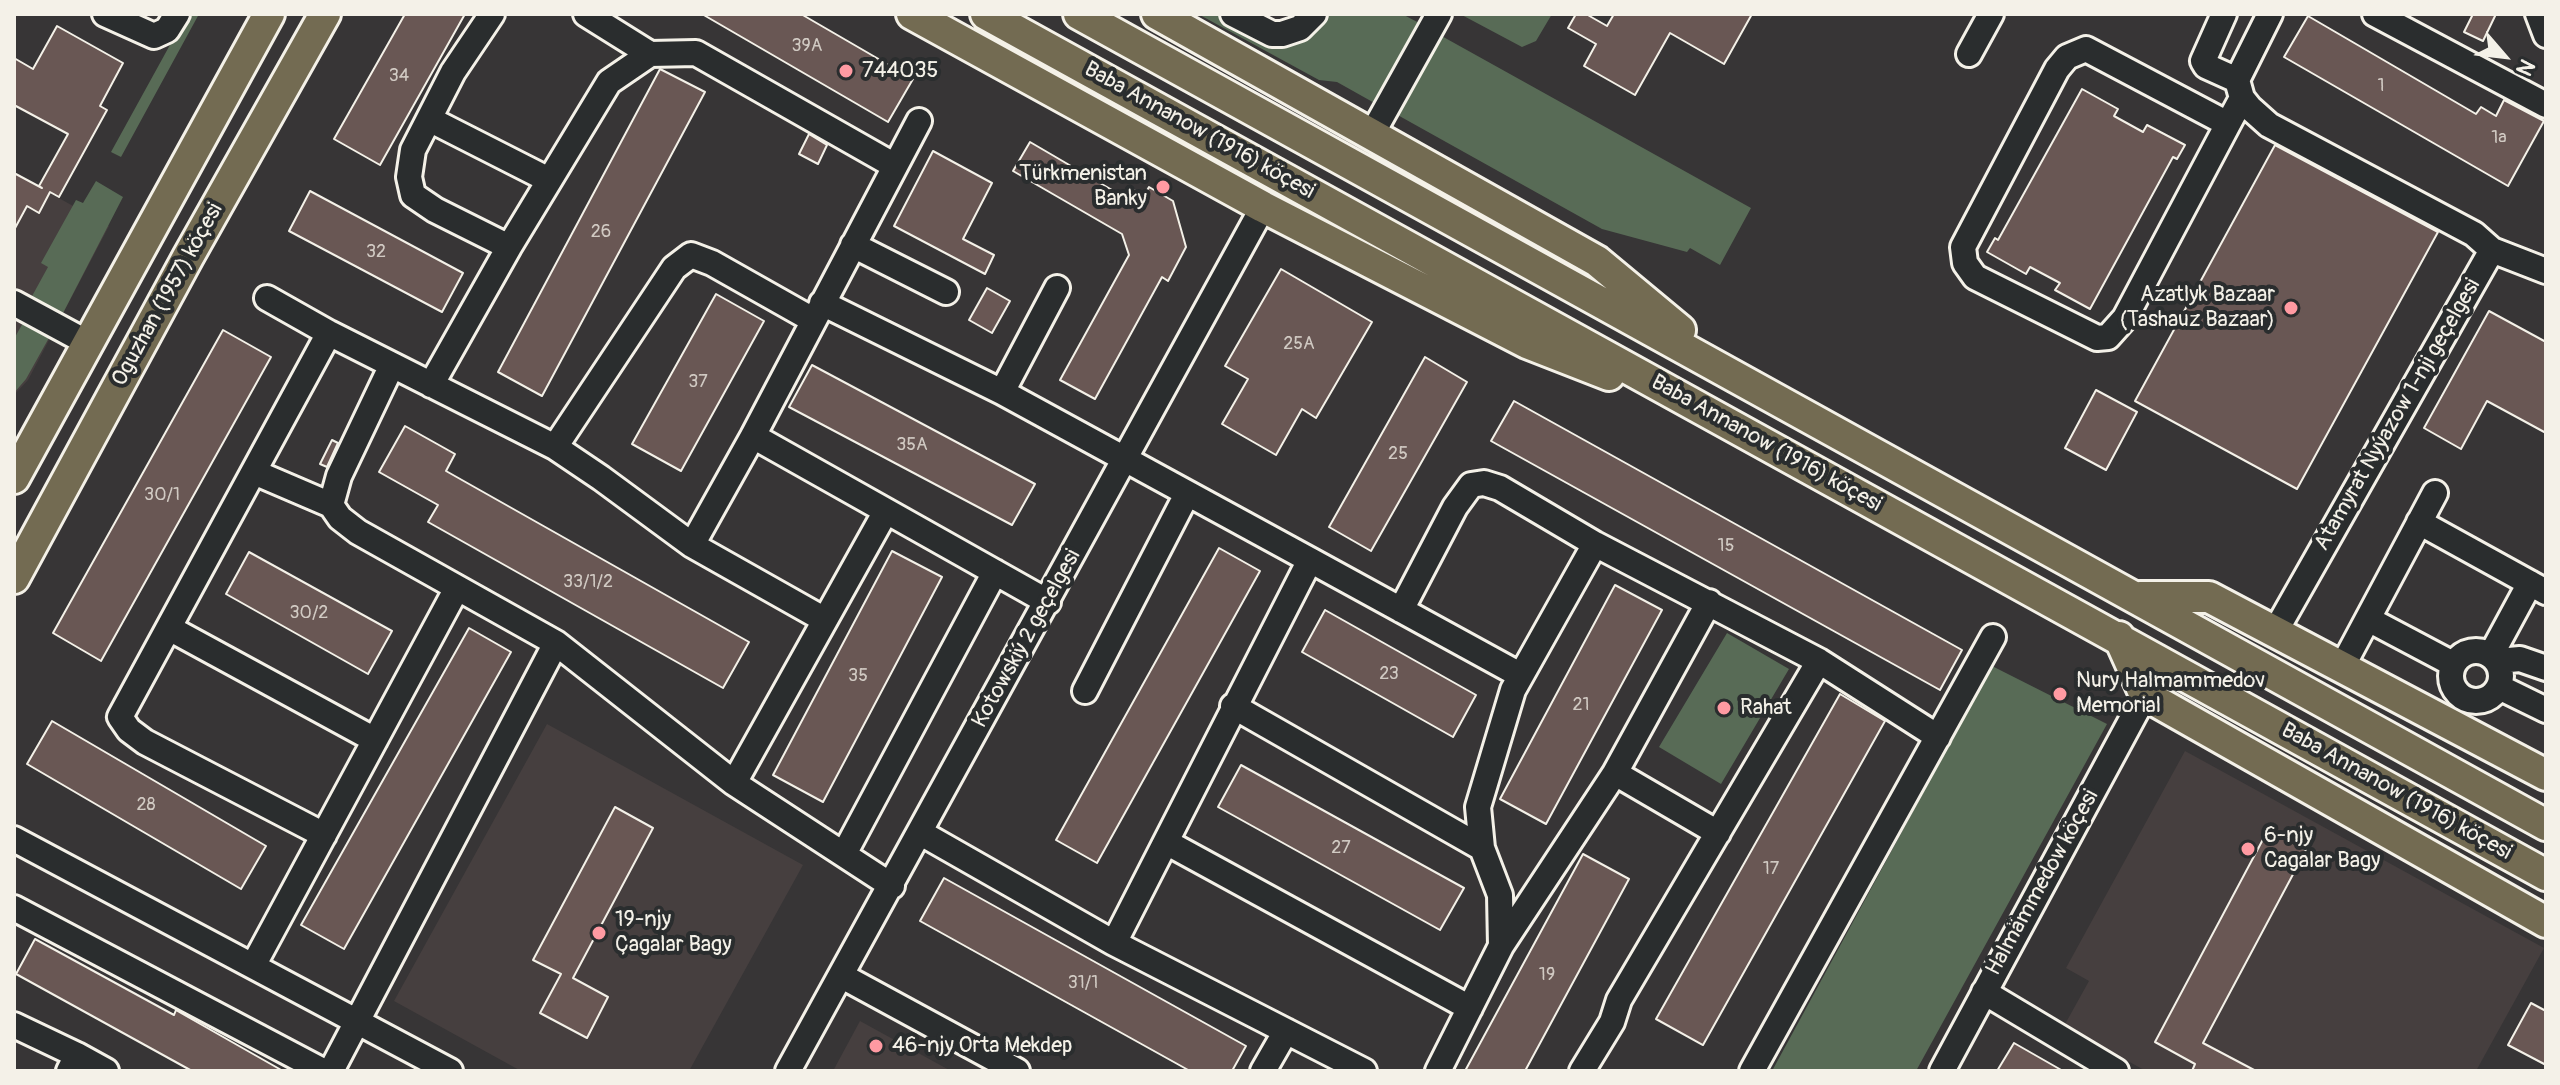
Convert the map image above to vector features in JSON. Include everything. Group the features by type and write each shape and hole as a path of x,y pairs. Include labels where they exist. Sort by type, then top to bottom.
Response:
{"main road":[{"path":"14,478 269,14"},
{"name":"Oguzhan (1957) köçesi","path":"14,578 188,257 325,14"},
{"path":"912,14 1263,207 1527,343 1715,416"},
{"name":"Baba Annanow (1916) köçesi","path":"986,14 2546,875"},
{"name":"Baba Annanow (1916) köçesi","path":"1079,14 2546,825"},
{"path":"1157,14 1597,261 1734,375"},
{"path":"2131,597 2209,597 2546,775"},
{"path":"2119,637 2145,695 2546,922"}],"street":[{"path":"105,14 154,36 167,30 177,14"},
{"path":"492,14 453,72 413,150 409,177 413,195 435,210 509,247"},
{"path":"586,14 650,54"},
{"path":"1233,14 1272,34 1282,34 1300,28 1314,14"},
{"path":"1372,134 1439,14"},
{"path":"1969,54 1991,14"},
{"path":"2224,14 2203,61 2240,89 2269,125 2474,234 2492,250 2546,271"},
{"path":"2228,124 2086,49 2067,57 2057,69 1963,247 1965,263 1975,277 2097,338 2108,337 2125,318 2228,124 2270,14"},
{"path":"2375,14 2546,105"},
{"path":"2538,14 2546,35"},
{"path":"431,385 509,247 609,82 650,54 696,53 895,166"},
{"path":"429,119 549,180"},
{"path":"692,545 919,121"},
{"name":"Kotowskiý 2 geçelgesi","path":"788,1071 1263,207"},
{"path":"853,245 946,292"},
{"name":"Atamyrat Nyýazow 1-nji geçelgesi","path":"2275,632 2492,250"},
{"path":"555,447 674,268 691,255 1002,392 1520,675"},
{"path":"1002,392 1057,288"},
{"path":"267,298 329,333 555,447 692,545 825,620"},
{"path":"14,303 88,343"},
{"path":"324,835 145,742 129,730 120,717 329,333"},
{"path":"331,505 339,476 392,365"},
{"path":"753,436 1048,602"},
{"path":"254,472 331,505 340,518 358,532 556,643 734,783 892,886"},
{"path":"1401,610 1455,507 1471,485 1484,483 1500,488 1595,544 1819,661 1938,737"},
{"path":"2342,667 2435,493"},
{"path":"1085,691 1187,494"},
{"path":"734,783 886,511"},
{"path":"2419,522 2538,588 2494,658"},
{"path":"1501,946 1500,895 1482,848 1478,807 1513,690 1595,544"},
{"path":"1114,943 1310,560"},
{"path":"844,854 995,572"},
{"path":"253,966 457,588"},
{"path":"1438,1071 1501,946 1615,773 1709,602"},
{"path":"2368,619 2453,664"},
{"path":"169,628 375,740"},
{"path":"1752,1071 1993,637"},
{"path":"331,1071 556,643"},
{"path":"2494,658 2501,678 2499,687 2486,699 2469,700 2455,690 2451,673 2453,664 2459,657 2474,650 2494,658 2520,659 2546,668"},
{"path":"1582,1071 1612,1022 1619,1000 1819,661"},
{"path":"2499,687 2546,710"},
{"name":"Halmämmedow köçesi","path":"1942,1071 2145,695"},
{"path":"1233,706 1482,848"},
{"path":"1615,773 1718,833"},
{"path":"921,833 1114,943 1352,1068"},
{"path":"14,839 439,1068"},
{"path":"1166,842 1470,1008"},
{"path":"14,908 323,1071"},
{"path":"842,976 1017,1071"},
{"path":"1984,992 2116,1071"},
{"path":"14,1025 73,1063 106,1071"},
{"path":"1263,1071 1286,1031"}],"shaded area":[{"path":"14,173 109,226 28,380 14,395"},
{"name":"19-njy Çagalar Bagy","path":"547,724 803,865 689,1071 521,1071 394,1001"},
{"name":"6-njy Cagalar Bagy","path":"2185,751 2544,948 2476,1071 2146,1071 2064,1026 2089,981 2066,968"},
{"name":"46-njy Orta Mekdep","path":"860,1021 951,1071 833,1071"}],"green space":[{"path":"187,14 199,14 121,157 111,152"},
{"path":"1198,14 1219,14 1265,39 1314,29 1327,14 1402,14 1423,25 1378,105 1337,82 1319,80"},
{"path":"1460,14 1552,14 1536,41 1522,47"},
{"path":"1438,34 1751,208 1720,265 1690,248 1687,252 1602,229 1394,113"},
{"path":"96,181 123,197 62,315 31,298 48,267 41,263 76,200 83,203"},
{"path":"24,321 50,336 26,379 14,393 14,339"},
{"name":"Rahat","path":"1727,633 1789,669 1721,784 1659,747"},
{"path":"1992,666 2107,724 1916,1071 1772,1071"}],"building":[{"path":"405,14 465,14 380,165 334,139"},
{"path":"702,14 801,14 913,79 888,122"},
{"path":"1576,14 1586,14 1607,26 1614,14 1752,14 1724,64 1670,33 1635,95 1584,66 1596,44 1568,28"},
{"path":"2473,14 2496,14 2483,41 2464,32"},
{"path":"2308,16 2476,114 2481,107 2496,116 2504,100 2544,121 2508,186 2284,57"},
{"path":"57,26 123,63 100,106 107,110 59,197 50,192 39,213 27,206 14,230 14,173 42,188 39,186 68,134 14,105 14,58 33,69"},
{"path":"660,69 705,92 542,396 498,372"},
{"path":"2082,89 2118,109 2114,116 2143,132 2147,125 2185,145 2177,159 2173,157 2090,309 2055,290 2060,283 2030,267 2026,274 1987,252 1995,238 1998,240"},
{"path":"809,134 827,145 818,164 799,154"},
{"path":"1030,142 1124,197 1129,187 1144,196 1149,187 1173,201 1186,247 1168,281 1162,277 1095,399 1060,380 1129,255 1122,234 1013,171"},
{"name":"Azatlyk Bazaar (Tashauz Bazaar)","path":"2275,145 2438,232 2297,489 2135,401"},
{"path":"933,151 992,183 963,239 994,255 985,274 894,226"},
{"path":"310,191 463,273 442,312 289,231"},
{"path":"1281,269 1372,322 1316,418 1302,409 1276,455 1222,424 1248,379 1225,366"},
{"path":"987,288 1010,301 992,333 969,320"},
{"path":"716,294 764,321 681,471 632,444"},
{"path":"2489,311 2546,342 2546,433 2487,401 2461,449 2424,428"},
{"path":"223,330 271,357 101,661 53,633"},
{"path":"1425,357 1467,382 1371,551 1329,527"},
{"path":"812,365 1035,484 1012,525 789,407"},
{"path":"2096,390 2137,412 2106,470 2065,448"},
{"path":"1514,401 1962,650 1940,690 1491,441"},
{"path":"405,426 455,454 446,471 749,642 723,688 428,522 438,505 379,472"},
{"path":"332,440 338,443 327,467 320,464"},
{"path":"1219,548 1260,571 1097,863 1056,840"},
{"path":"892,551 942,577 823,802 773,775"},
{"path":"249,552 392,631 368,674 226,594"},
{"path":"1615,585 1662,610 1546,824 1500,799"},
{"path":"1325,610 1476,695 1453,737 1302,652"},
{"path":"469,628 511,652 344,949 301,925"},
{"path":"1840,694 1885,721 1703,1045 1656,1019"},
{"path":"52,721 266,846 241,889 27,764"},
{"path":"1241,765 1464,888 1440,930 1218,807"},
{"path":"615,807 653,828 573,978 608,997 587,1038 540,1013 561,974 533,960"},
{"path":"2268,830 2306,850 2203,1043 2256,1071 2192,1071 2195,1064 2155,1042"},
{"path":"1583,854 1629,879 1525,1071 1465,1071"},
{"path":"944,878 1246,1046 1232,1071 1190,1071 920,921"},
{"path":"35,939 174,1015 176,1010 283,1071 192,1071 16,974"},
{"path":"2531,1003 2546,1011 2546,1065 2508,1045"},
{"path":"2014,1043 2063,1071 1997,1071"}],"place":[{"name":"744035","path":"846,71"},
{"name":"Türkmenistan Banky","path":"1163,187"},
{"name":"Azatlyk Bazaar (Tashauz Bazaar)","path":"2291,308"},
{"name":"Nury Halmammedov Memorial","path":"2060,694"},
{"name":"Rahat","path":"1724,708"},
{"name":"6-njy Cagalar Bagy","path":"2248,849"},
{"name":"19-njy Çagalar Bagy","path":"599,933"},
{"name":"46-njy Orta Mekdep","path":"876,1046"}]}
